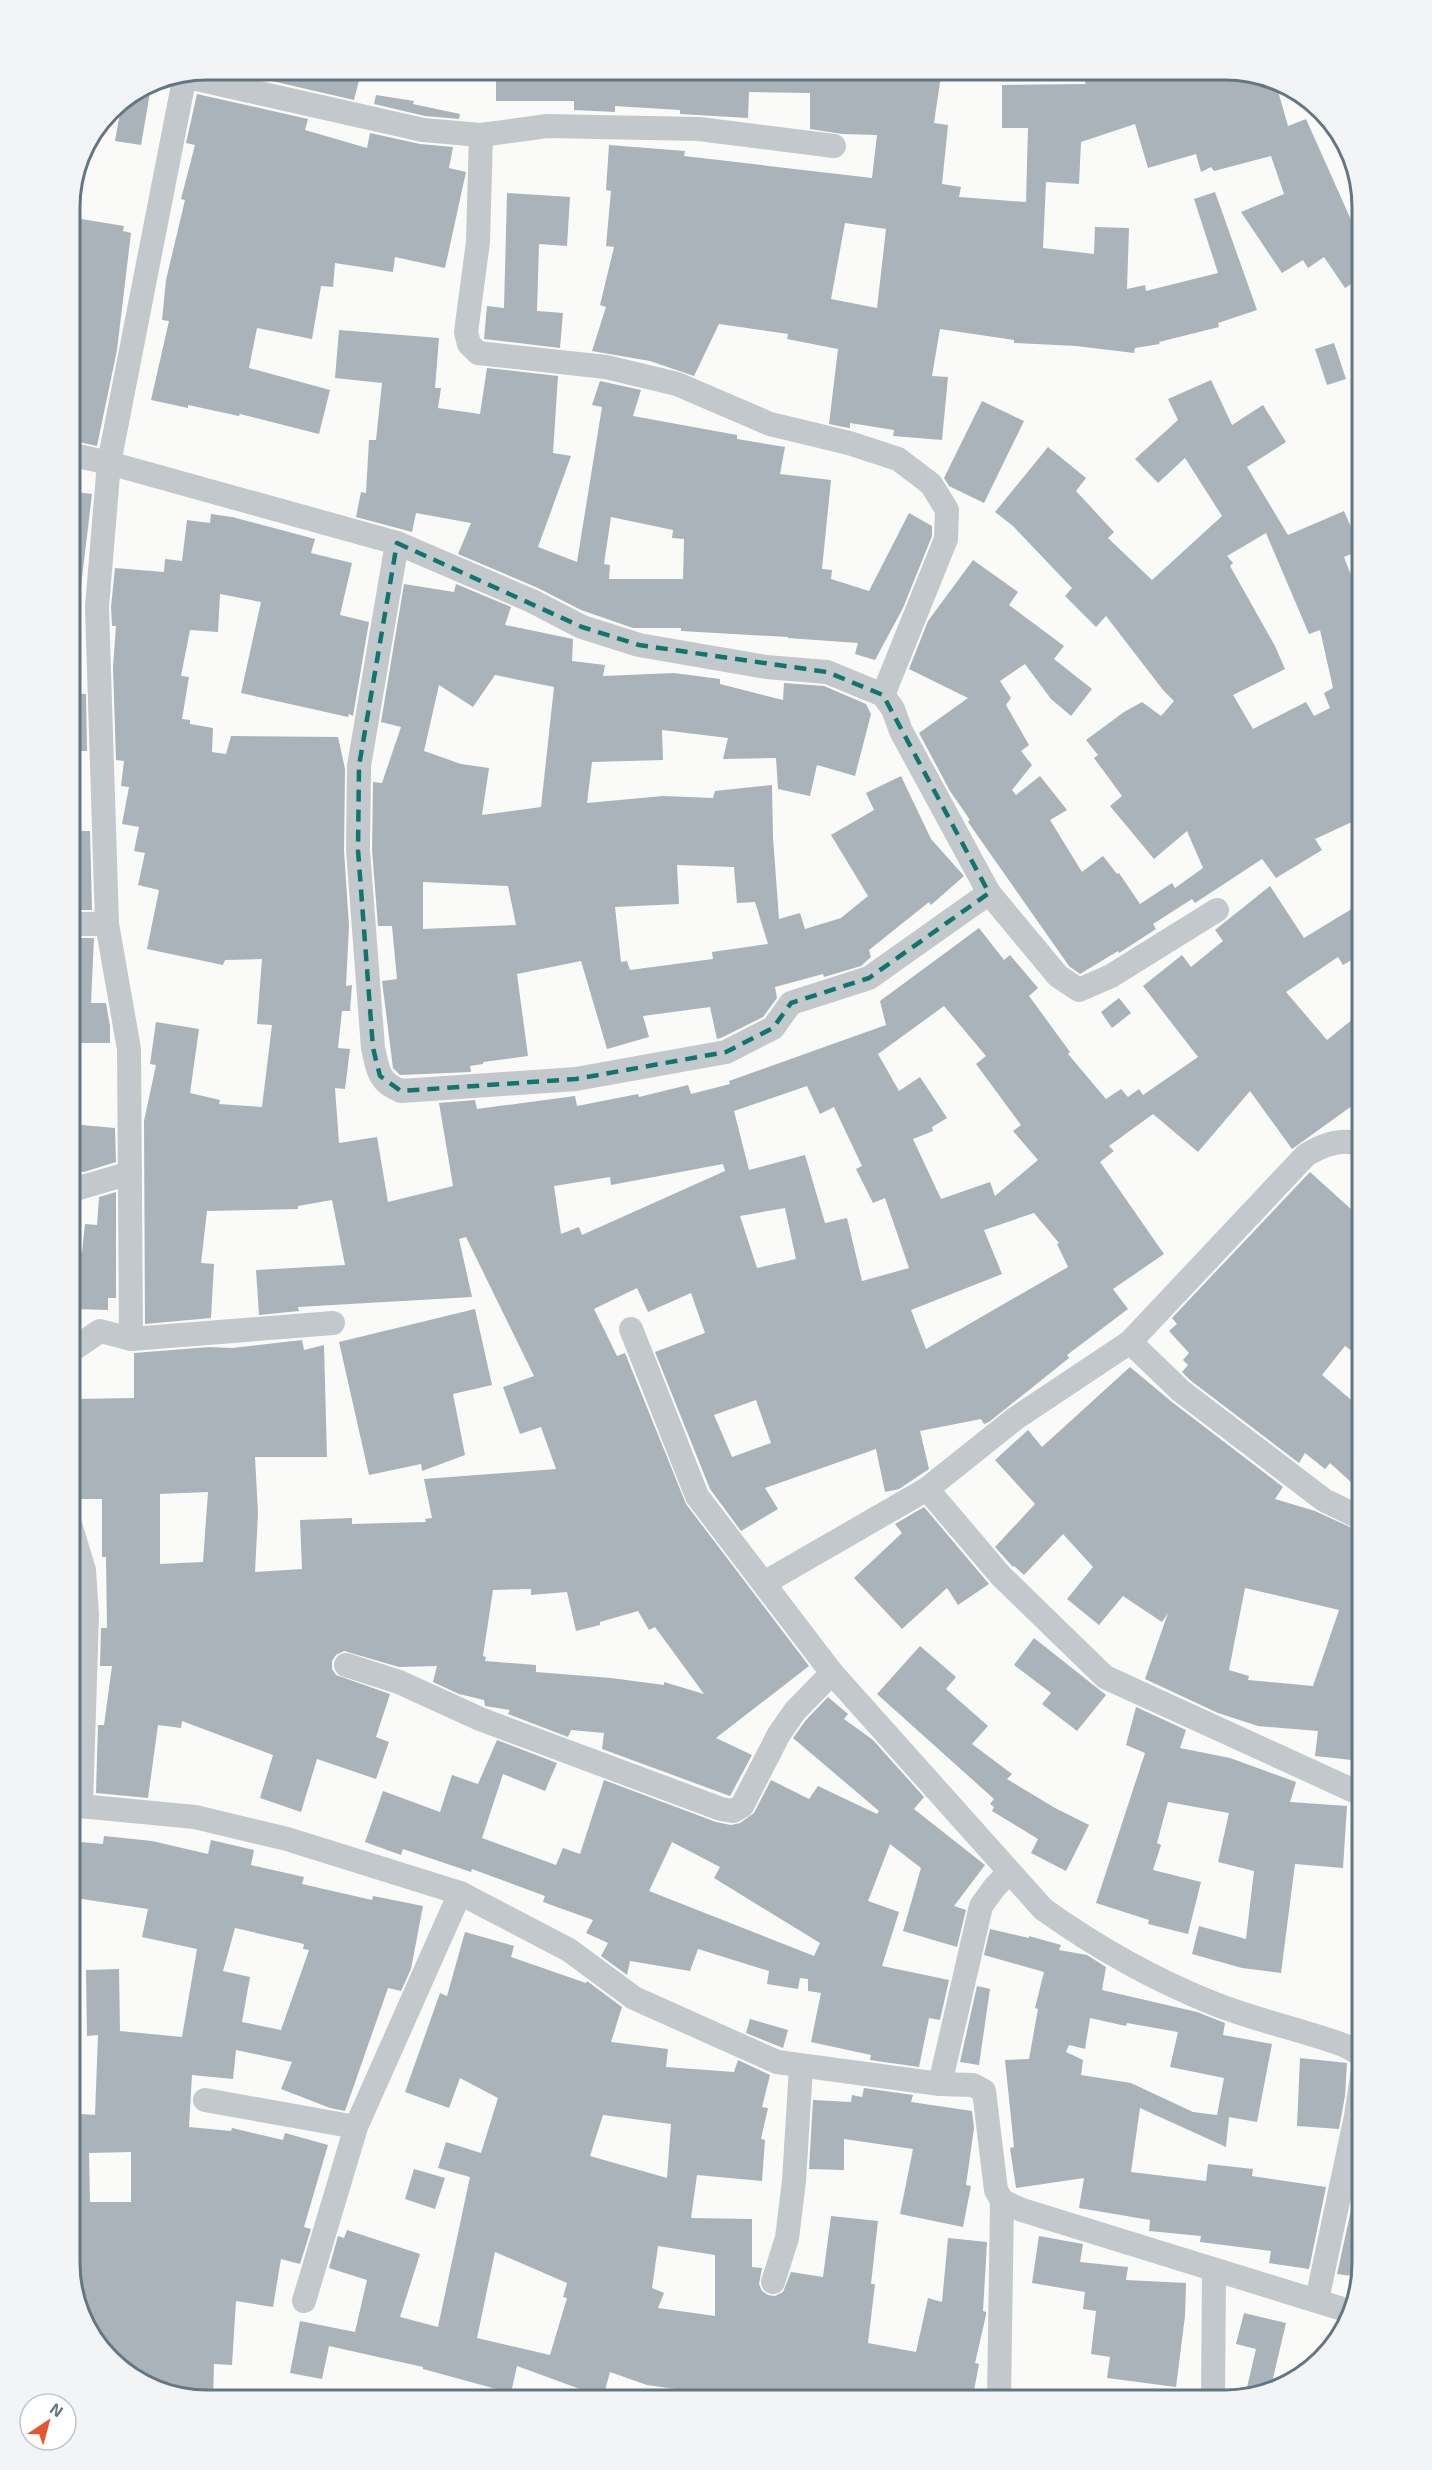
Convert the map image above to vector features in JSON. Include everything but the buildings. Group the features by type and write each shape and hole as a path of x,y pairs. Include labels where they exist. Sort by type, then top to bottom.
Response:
{"street":[{"path":"205,80 423,130 481,135 547,126 699,129 834,146"},
{"path":"131,1339 129,1049 107,924 97,607 109,463 181,82"},
{"path":"481,135 478,242 466,332 469,344 478,353 606,367 677,384 770,424 849,442 898,459 931,484 947,510 946,539 883,695"},
{"path":"80,456 397,543 532,601 582,627 639,645 766,667 826,672 883,695 893,709 901,730 989,892 1058,976 1079,990 1110,976 1216,910"},
{"path":"397,543 359,766 358,814 358,850 373,1048 380,1076 389,1086 401,1091 576,1079 726,1052 773,1028 791,1003 870,978 989,892"},
{"path":"80,924 107,924"},
{"path":"764,1583 927,1489 1016,1418 1130,1342 1306,1155 1322,1145 1335,1142 1352,1144"},
{"path":"80,1188 130,1173"},
{"path":"80,1345 100,1331 131,1339 333,1323"},
{"path":"631,1329 697,1496 832,1673 1043,1910 1081,1936 1170,1983 1216,2004 1352,2050"},
{"path":"1130,1342 1181,1391 1324,1500 1352,1514"},
{"path":"927,1489 1001,1576 1105,1677 1352,1790"},
{"path":"80,1557 84,1570 87,1615 80,1726"},
{"path":"345,1665 388,1678 480,1719 721,1809 733,1811 742,1806 779,1734 795,1711 832,1673"},
{"path":"80,1806 195,1817 287,1839 460,1893 569,1950 634,1998 777,2062 940,2085 973,2085 984,2091 996,2190 1002,2201 999,2391"},
{"path":"940,2085 981,1906 1009,1872"},
{"path":"304,2301 356,2127 460,1893"},
{"path":"773,2282 787,2238 794,2181 801,2067"},
{"path":"205,2100 356,2127"},
{"path":"1317,2300 1352,2135"},
{"path":"1002,2201 1022,2210 1214,2271 1344,2309"},
{"path":"1213,2391 1214,2271"}],"highlighted area":[{"path":"397,543 582,627 639,645 827,672 883,695 989,893 869,978 791,1003 773,1028 726,1052 576,1079 401,1091 380,1076 373,1048 358,850 359,766"}]}
